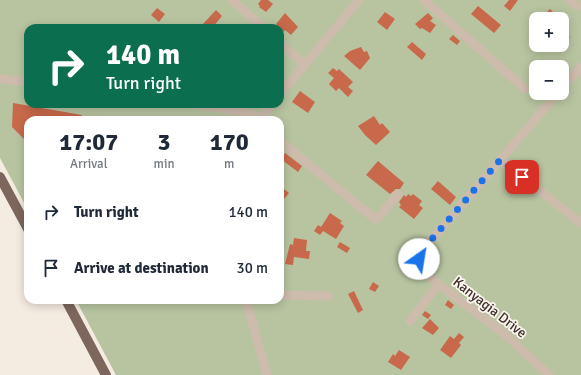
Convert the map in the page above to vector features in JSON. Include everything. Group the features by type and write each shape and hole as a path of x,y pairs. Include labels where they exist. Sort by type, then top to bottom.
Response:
{"main road":[{"path":"0,178 24,222"},
{"path":"68,304 106,375"}],"street":[{"path":"232,0 259,24"},
{"path":"284,89 359,0"},
{"path":"424,0 525,89"},
{"path":"284,46 305,65"},
{"path":"569,80 581,67"},
{"path":"0,79 24,82"},
{"name":"Kanyagia Drive","path":"549,375 507,336 438,285 423,271 420,264 420,254 552,100"},
{"path":"220,108 246,112 254,116"},
{"path":"262,116 269,108"},
{"path":"284,144 375,219 378,218 398,194"},
{"path":"500,160 581,223"},
{"path":"410,321 438,285"},
{"path":"284,295 329,296"},
{"path":"247,304 267,375"}],"green space":[{"path":"0,0 581,0 581,375 116,375 78,304 284,304 284,116 24,116 24,203 0,158"}],"building":[{"path":"261,0 268,0 273,4 266,12 259,7 260,6 258,4"},
{"path":"509,0 518,0 510,11 504,6"},
{"path":"478,6 501,25 494,33 471,14"},
{"path":"157,8 165,14 159,22 151,15"},
{"path":"216,10 222,16 215,24 203,24"},
{"path":"385,12 395,19 387,30 377,22"},
{"path":"285,13 298,27 291,35 285,30 284,32 284,24 276,24"},
{"path":"428,13 433,18 430,21 436,25 430,33 422,28 420,29 415,24"},
{"path":"453,35 460,41 457,45 449,39"},
{"path":"412,42 426,54 422,60 407,47"},
{"path":"361,47 364,52 367,51 370,58 360,70 344,56 350,51"},
{"path":"333,68 337,71 339,69 353,82 348,87 353,91 348,97 339,88 336,91 329,84 334,78 328,73"},
{"path":"300,91 315,102 308,113 292,102"},
{"path":"13,103 24,105 24,108 42,108 82,115 24,116 24,139 12,127"},
{"path":"374,116 380,125 382,123 390,132 376,145 358,126"},
{"path":"285,153 302,166 298,172 284,161"},
{"path":"378,161 404,183 400,189 396,189 390,194 366,175"},
{"path":"438,181 456,197 450,205 431,189"},
{"path":"284,189 289,193 284,199"},
{"path":"408,194 411,196 413,194 422,201 419,205 423,208 414,219 399,207 401,205 399,202 404,195 406,197"},
{"path":"330,213 342,221 340,223 344,226 336,239 323,231 320,235 314,231 318,225 321,227"},
{"path":"294,238 307,240 306,251 310,251 309,259 294,257 293,265 285,264 290,244 293,245"},
{"path":"340,242 350,248 347,253 337,247"},
{"path":"373,282 379,286 375,292 369,289"},
{"path":"354,291 363,310 358,313 348,294"},
{"path":"448,300 454,305 451,309 445,305"},
{"path":"425,311 431,315 428,319 422,315"},
{"path":"430,319 439,328 433,335 422,328"},
{"path":"459,333 464,337 459,343 461,345 451,358 440,350 450,336 454,339"},
{"path":"399,350 410,357 401,370 388,362 393,354 395,356"}],"route":[{"path":"419,259 420,254 426,246 500,160 522,177"}]}
